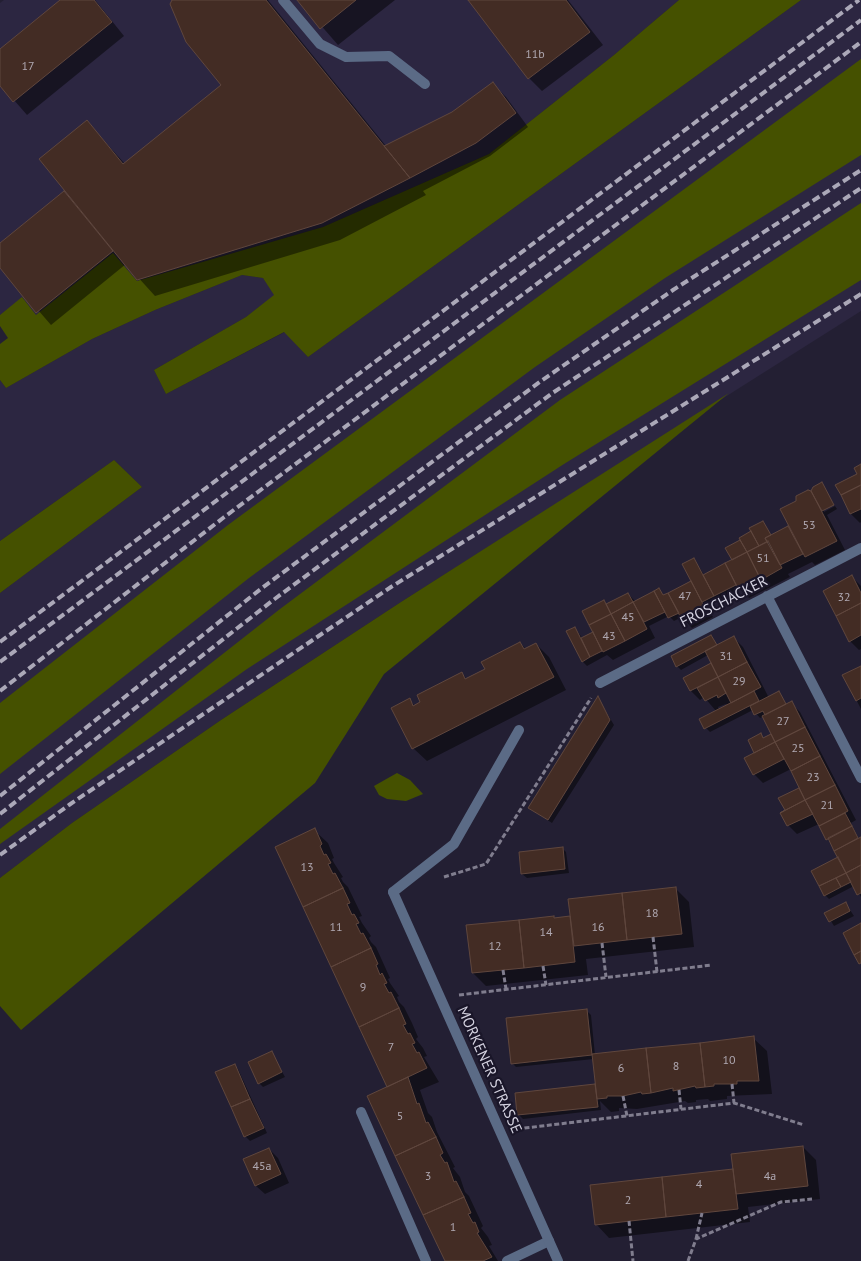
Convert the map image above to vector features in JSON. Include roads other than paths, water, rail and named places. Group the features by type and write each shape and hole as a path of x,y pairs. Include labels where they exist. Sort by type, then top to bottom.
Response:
{"street":[{"path":"283,0 320,44 346,57 389,56 425,84"},
{"name":"FROSCHACKER","path":"600,683 861,548"},
{"path":"767,596 861,778"},
{"name":"MORKENER STRASSE","path":"519,730 454,844 393,892 558,1261"},
{"path":"362,1112 426,1261"},
{"path":"508,1261 549,1241"}],"railway":[{"path":"0,642 859,0"},
{"path":"0,662 861,20"},
{"path":"0,691 223,518 861,42"},
{"path":"0,796 262,588 541,381 673,290 861,170"},
{"path":"0,814 272,601 551,394 861,188"},
{"path":"0,855 69,805 391,587 861,294"}]}
